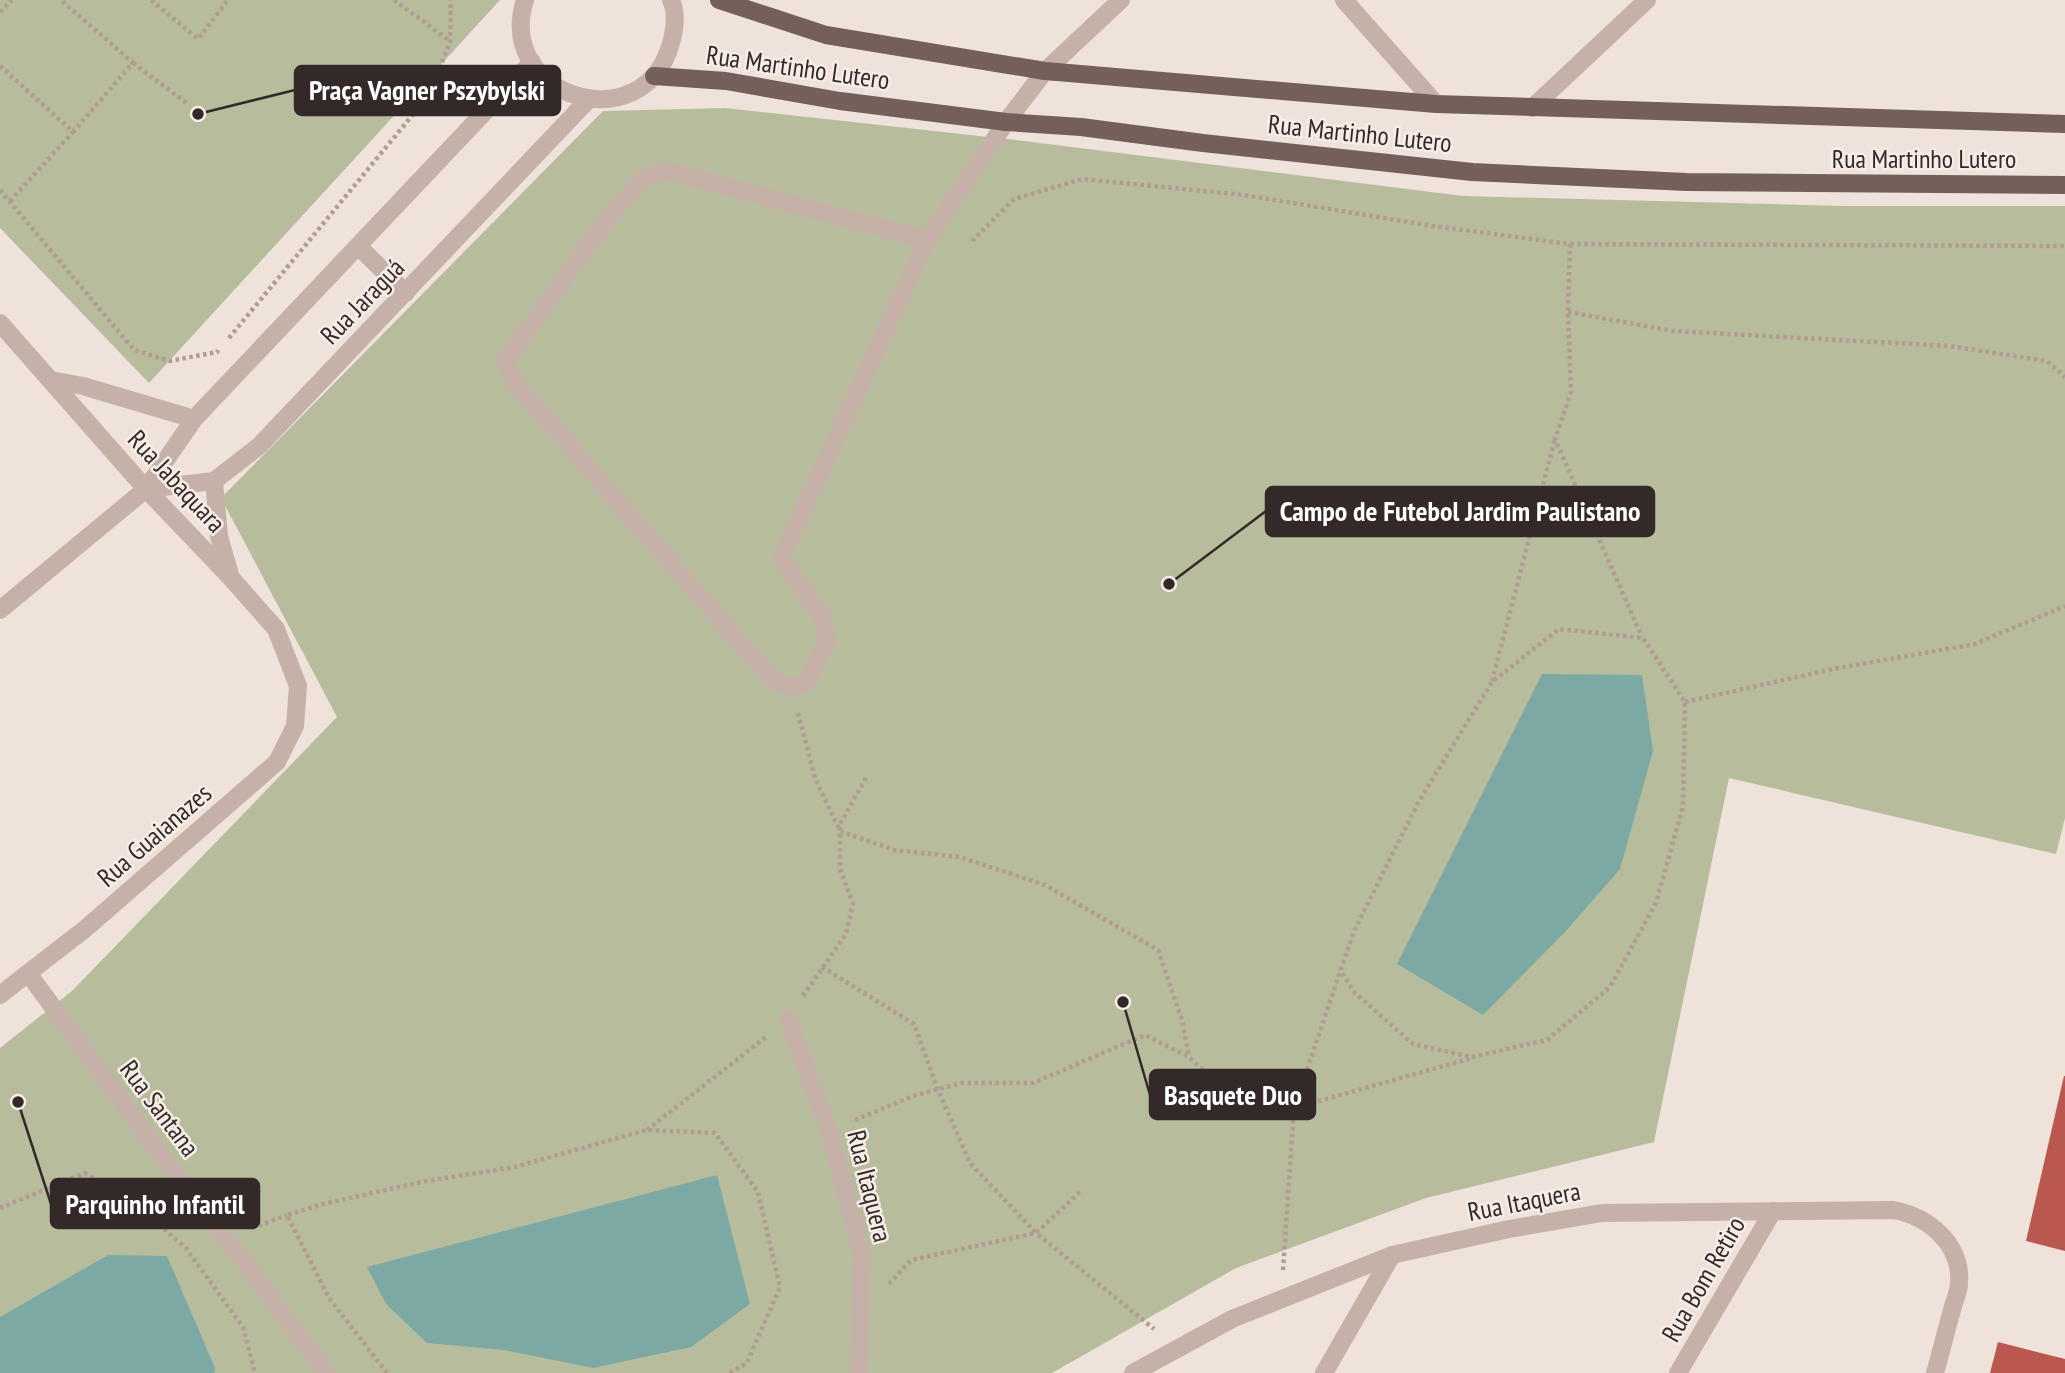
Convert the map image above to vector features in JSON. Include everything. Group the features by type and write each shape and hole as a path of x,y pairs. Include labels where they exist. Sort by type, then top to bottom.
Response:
{"main road":[{"name":"Rua Martinho Lutero","path":"719,0 825,35 1045,71 1436,104 2061,120"},
{"name":"Rua Martinho Lutero","path":"654,76 726,80 840,101 1006,122 1080,127 1472,172 1687,182 2065,185"}],"street":[{"path":"525,0 521,24 524,44 532,62 547,80 565,93 588,100 624,96 640,88 654,76 668,55 675,30 671,0"},
{"path":"927,240 664,170 641,180 615,211 505,361 514,382 773,680 791,688 807,681 828,639 821,615 781,558 927,240 1006,122 1045,71 1121,0"},
{"path":"1345,0 1436,104"},
{"path":"1532,108 1647,0"},
{"name":"Rua Jaraguá","path":"0,610 146,489 194,419 532,62"},
{"name":"Rua Jaraguá","path":"214,481 259,446 588,100"},
{"path":"359,247 406,293"},
{"name":"Rua Jabaquara","path":"0,323 146,489 276,629 298,686"},
{"path":"51,380 83,386 194,419"},
{"path":"146,489 214,481 219,536 231,578"},
{"name":"Rua Guaianazes","path":"0,995 85,929 277,762 295,726 298,686"},
{"name":"Rua Santana","path":"28,973 160,1154 327,1373"},
{"name":"Rua Itaquera","path":"788,1019 829,1131 862,1251 859,1373"},
{"name":"Rua Itaquera","path":"1133,1373 1232,1319 1392,1255 1510,1229 1602,1213 1893,1210 1927,1221 1945,1238 1956,1259 1959,1284 1935,1373"},
{"name":"Rua Bom Retiro","path":"1678,1373 1773,1211"},
{"path":"1324,1373 1392,1255"}],"path":[{"path":"0,12 12,0"},
{"path":"61,0 133,63 188,104"},
{"path":"151,0 198,39 228,0"},
{"path":"394,0 450,42"},
{"path":"0,190 134,350 170,361 217,352 429,95 450,42 451,0"},
{"path":"10,201 133,63"},
{"path":"0,66 73,132"},
{"path":"972,241 1014,199 1083,179 1244,195 1433,226 1570,244 2065,246"},
{"path":"1281,1299 1294,1108 1340,970 1354,931 1419,801 1492,682 1555,439 1571,392 1568,312 1570,244"},
{"path":"1568,312 1673,331 1951,346 2047,361 2065,377"},
{"path":"829,1131 913,1096 961,1083 1033,1083 1145,1035 1189,1057 1238,1103 1294,1108 1472,1058 1548,1040 1610,986 1656,903 1684,807 1685,702 1643,638 1555,439"},
{"path":"1685,702 1833,669 1975,644 2065,606"},
{"path":"1492,682 1559,629 1643,638"},
{"path":"791,688 815,778 840,831 894,850 960,857 1045,885 1158,950 1182,1020 1189,1057"},
{"path":"646,1130 788,1019 846,934 853,904 840,869 840,824 867,776"},
{"path":"822,967 914,1024 938,1090 970,1163 1036,1233 1178,1348"},
{"path":"1340,970 1355,993 1413,1044 1472,1058"},
{"path":"225,1237 323,1204 426,1181 515,1167 646,1130 715,1133 758,1192 780,1287 747,1363 729,1373"},
{"path":"0,1208 85,1173 137,1206 185,1247 243,1327 255,1373"},
{"path":"861,1300 891,1282 911,1260 1036,1233 1081,1191"},
{"path":"287,1215 329,1298 387,1373"}],"green space":[{"path":"0,0 500,0 149,383 0,228"},
{"path":"725,108 1016,140 1463,196 1842,206 2065,206 2065,818 2056,854 1729,778 1654,1142 1426,1198 1236,1268 1052,1373 0,1373 0,1048 72,991 337,717 221,498 603,111"}],"water":[{"path":"1542,674 1642,675 1653,751 1620,869 1566,931 1483,1015 1397,964"},
{"path":"717,1175 750,1304 691,1347 593,1368 504,1350 427,1343 386,1304 367,1267"},
{"path":"108,1255 167,1256 215,1368 214,1373 0,1373 0,1317"}],"building":[{"path":"2065,1076 2065,1251 2026,1241"},
{"path":"1998,1342 2065,1359 2065,1373 1990,1373"}],"place":[{"name":"Praça Vagner Pszybylski","path":"198,114"},
{"name":"Campo de Futebol Jardim Paulistano","path":"1169,584"},
{"name":"Basquete Duo","path":"1123,1002"},
{"name":"Parquinho Infantil","path":"18,1102"}]}
